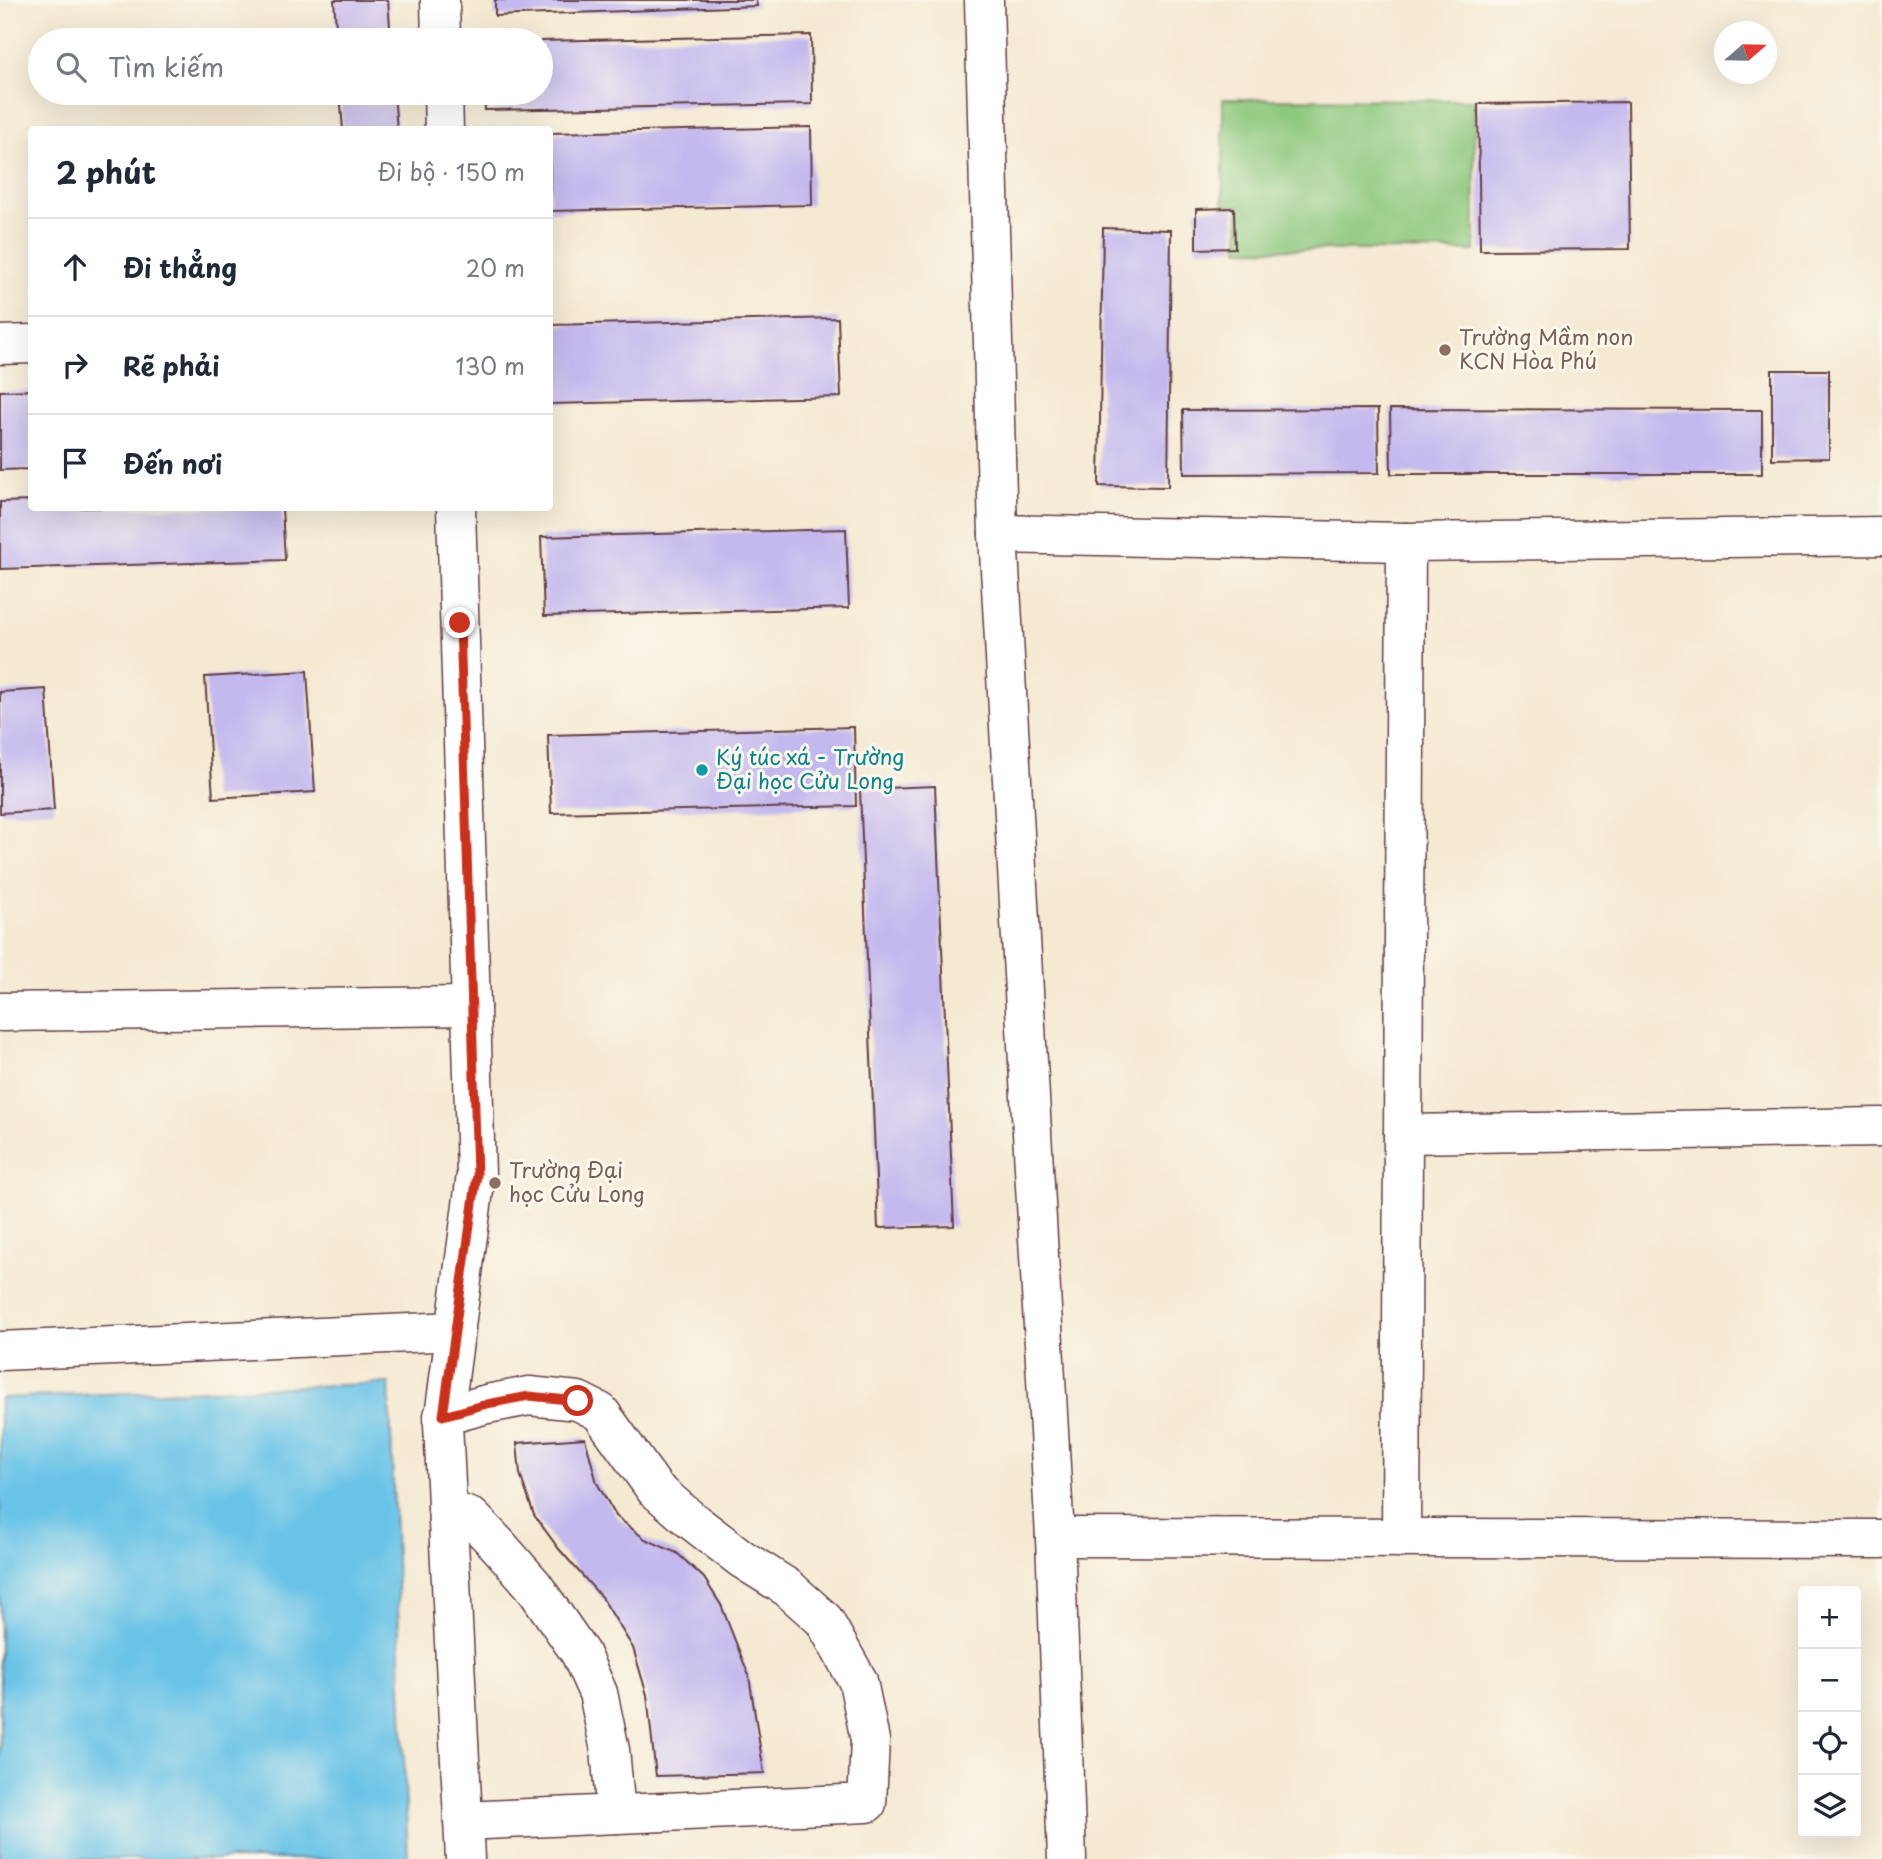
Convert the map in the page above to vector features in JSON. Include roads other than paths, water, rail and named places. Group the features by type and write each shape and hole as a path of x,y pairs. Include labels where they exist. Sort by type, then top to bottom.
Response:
{"street":[{"path":"440,0 441,28"},
{"path":"984,0 998,534 1055,1537 1067,1859"},
{"path":"443,105 444,126"},
{"path":"0,345 28,344"},
{"path":"456,511 477,1175 443,1416 465,1859"},
{"path":"998,534 1406,542 1882,536"},
{"path":"1401,1538 1406,542"},
{"path":"0,1024 0,1010 471,1006"},
{"path":"1403,1134 1882,1127"},
{"path":"0,1352 456,1331"},
{"path":"443,1416 529,1396 578,1401 600,1412 655,1489 742,1559 788,1588 824,1620 858,1681 870,1740 867,1803 463,1821"},
{"path":"447,1509 472,1518 498,1545 533,1586 580,1653 598,1693 610,1750 616,1814"},
{"path":"1055,1537 1882,1539"}],"water":[{"path":"389,1383 408,1859 0,1859 0,1398"}],"place":[{"name":"Trường Mầm non KCN Hòa Phú","path":"1445,350"},
{"name":"Ký túc xá - Trường Đại học Cửu Long","path":"702,770"},
{"name":"Trường Đại học Cửu Long","path":"495,1183"}]}
